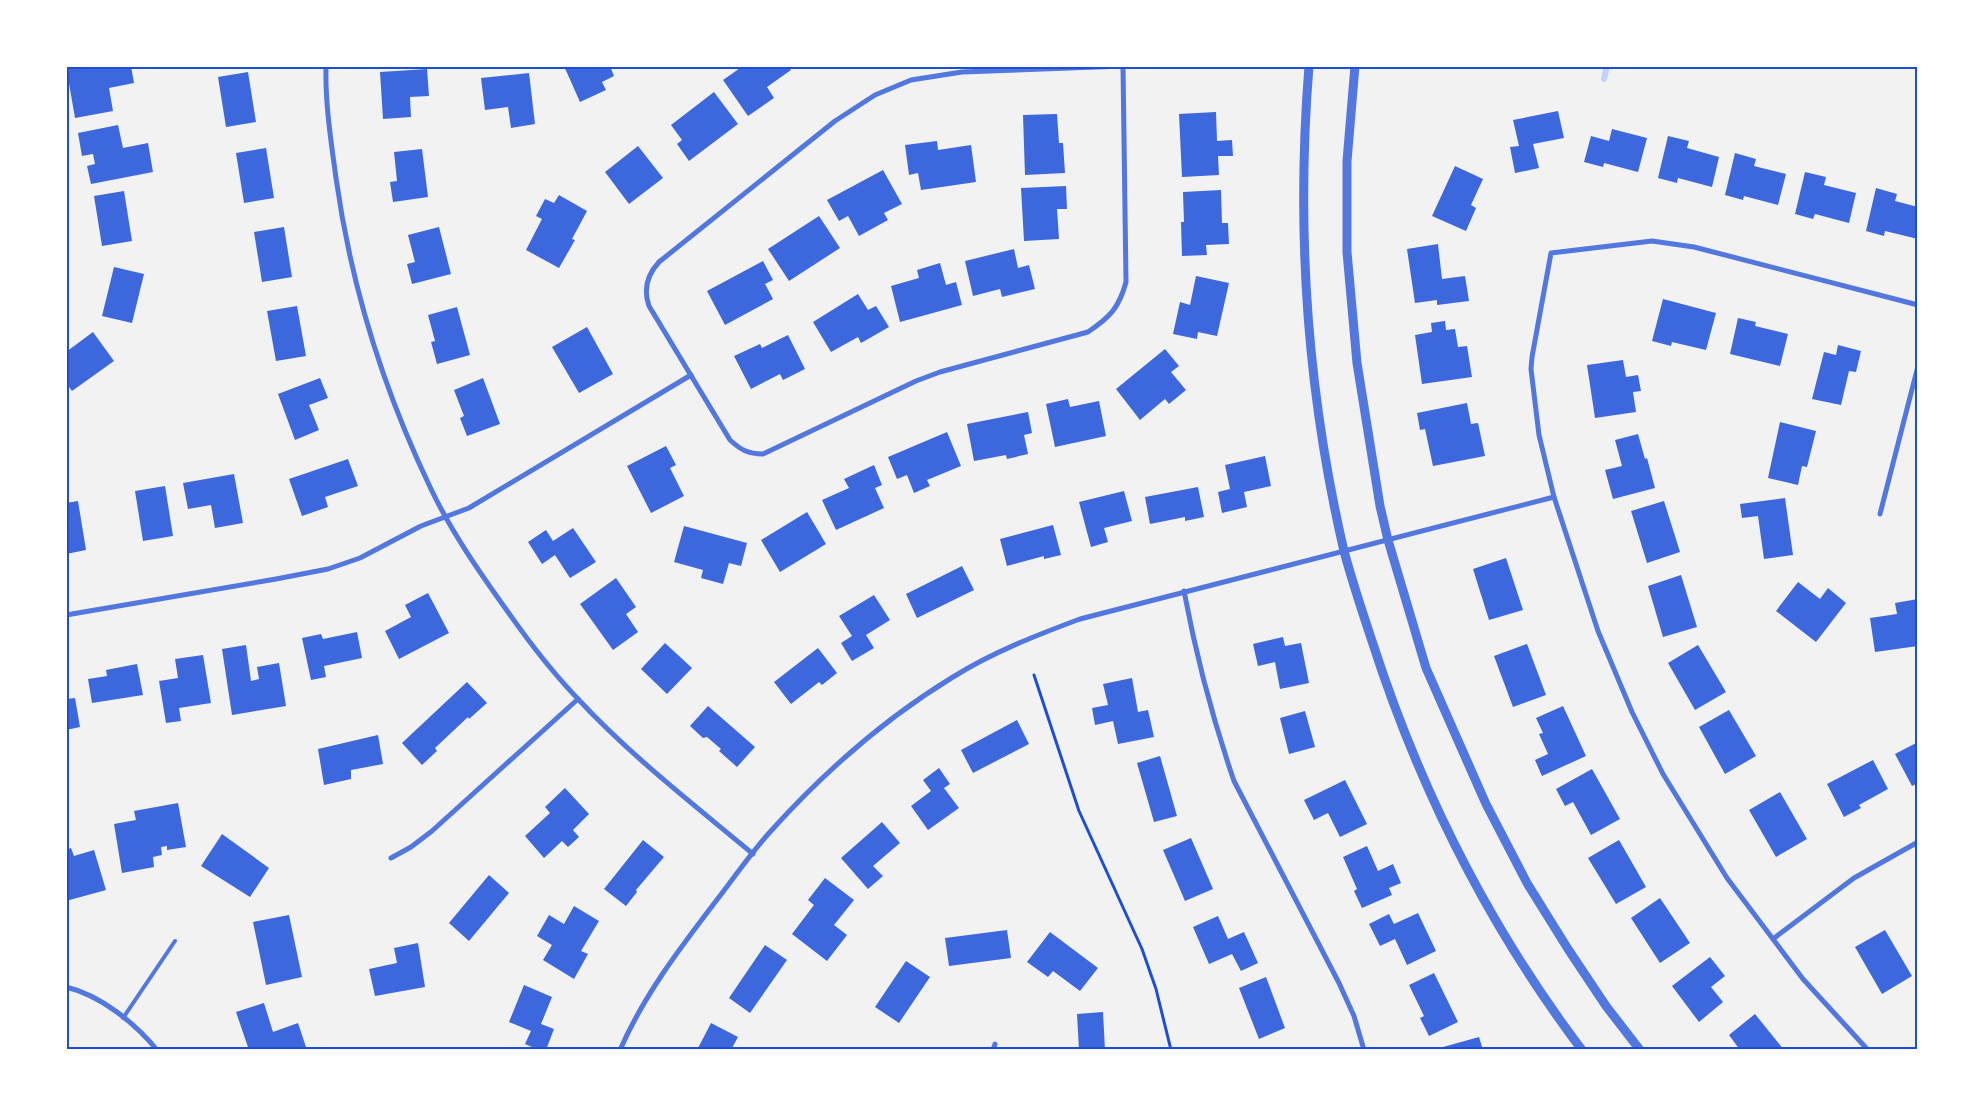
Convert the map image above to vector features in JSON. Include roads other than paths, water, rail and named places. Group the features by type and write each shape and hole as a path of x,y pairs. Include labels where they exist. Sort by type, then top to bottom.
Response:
{"street":[{"path":"326,66 331,142 341,216 354,279 369,332 390,391 431,489 489,586 548,665 578,700 622,743 753,854"},
{"path":"1124,66 1126,282 1121,299 1115,310 1103,322 1088,332 940,372 916,381 763,454 750,454 740,449 730,440 691,375 646,296 646,286 653,268 835,121 875,95 911,80 962,72 1124,66"},
{"path":"1309,66 1303,172 1303,259 1312,369 1328,471 1353,585 1383,675 1409,744 1438,811 1497,922 1533,980 1582,1050"},
{"path":"1355,66 1346,161 1348,252 1357,363 1378,498 1388,540 1426,668 1458,745 1486,804 1527,883 1568,949 1606,1006 1640,1050"},
{"path":"1868,1050 1803,979 1727,878 1663,774 1632,712 1598,631 1554,497 1539,435 1531,369 1551,253 1664,241 1694,246 1918,305"},
{"path":"1880,514 1918,366"},
{"path":"66,614 328,569 360,558 421,526 469,508 691,375"},
{"path":"620,1050 642,1005 670,962 774,828 843,758 868,736 914,702 955,676 1027,640 1080,619 1554,497"},
{"path":"1184,591 1193,635 1234,781 1339,983 1354,1016 1364,1050"},
{"path":"391,858 411,847 432,831 578,700"},
{"path":"1773,939 1854,878 1918,842"},
{"path":"66,987 100,1002 124,1018 157,1050"}],"lane":[{"path":"124,1018 175,941"}],"waterway":[{"path":"1604,79 1607,66"}]}
